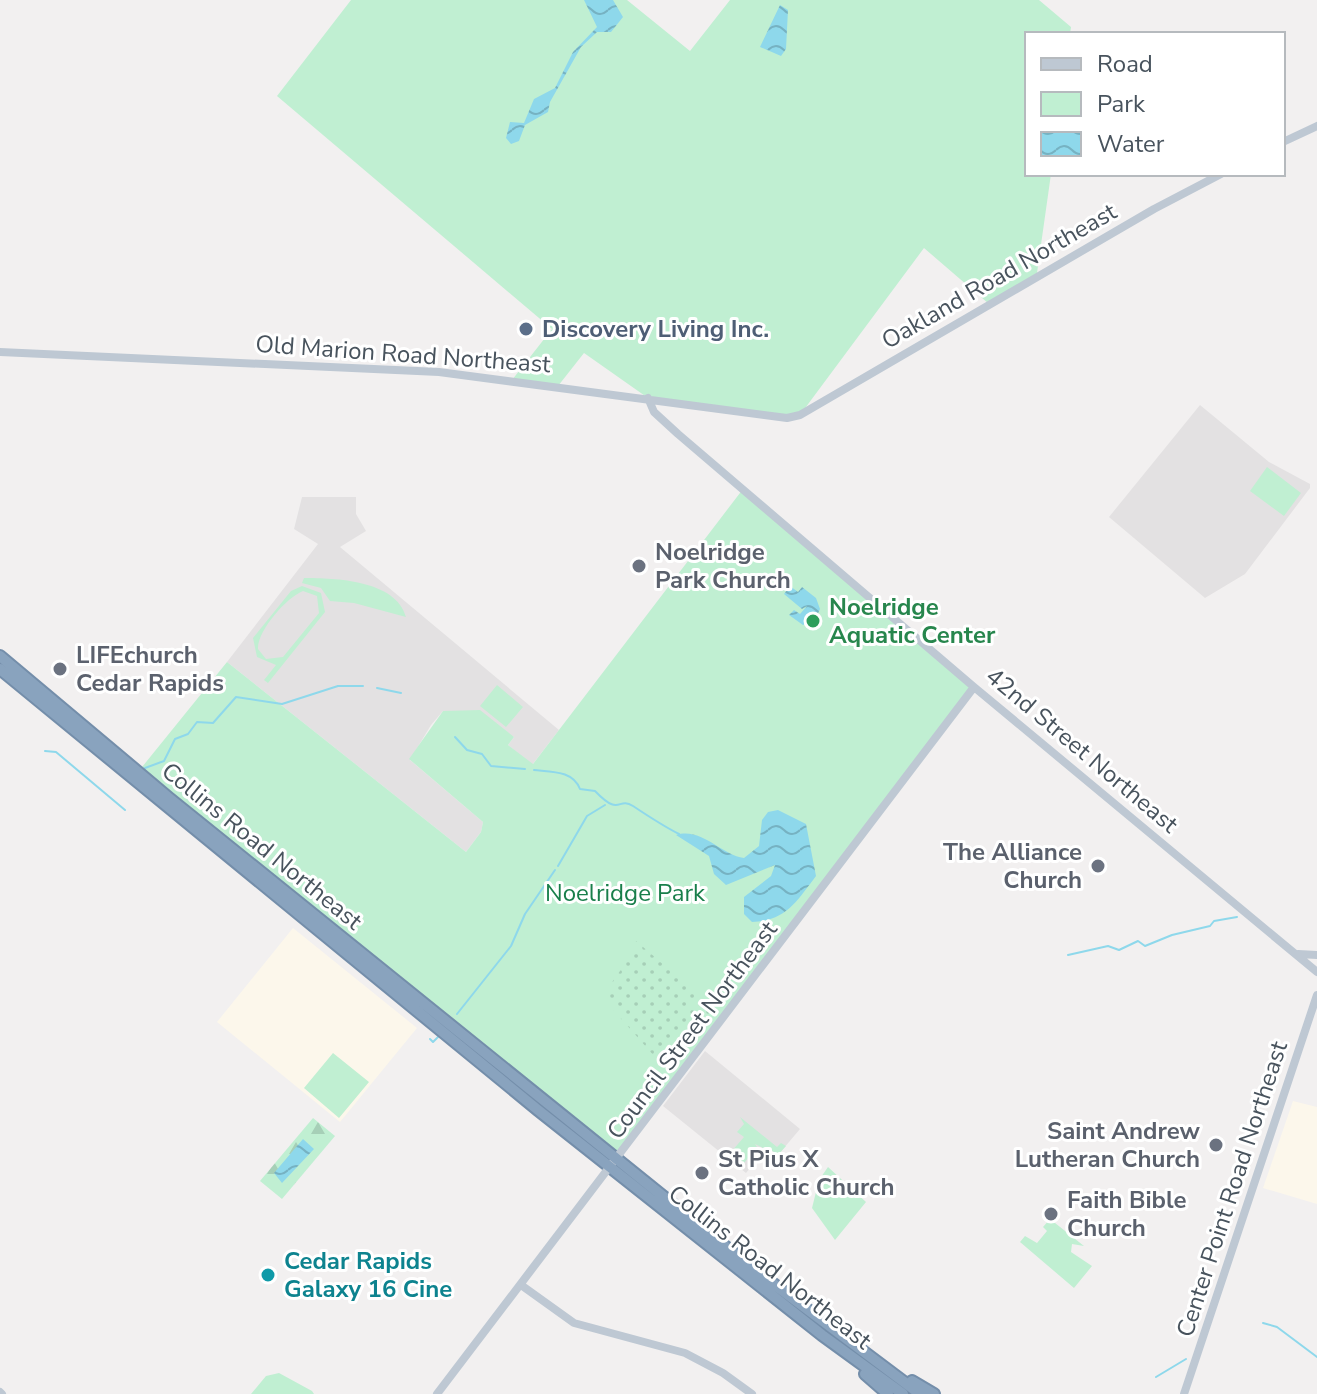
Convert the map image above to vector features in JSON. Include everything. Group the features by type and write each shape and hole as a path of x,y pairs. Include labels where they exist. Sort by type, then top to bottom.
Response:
{"highway":[{"name":"Collins Road Northeast","path":"0,656 182,808 502,1065 615,1164 822,1335 903,1394"},
{"name":"Collins Road Northeast","path":"0,669 427,1019 920,1394"},
{"name":"Collins Road Northeast","path":"427,1019 435,1017 485,1057 502,1065"},
{"path":"798,1304 934,1394"},
{"path":"822,1335 888,1394"}],"street":[{"path":"1285,141 1317,126"},
{"name":"Oakland Road Northeast","path":"800,415 1154,209 1217,176"},
{"name":"Old Marion Road Northeast","path":"0,352 433,371 648,398 768,417 800,415"},
{"name":"42nd Street Northeast","path":"648,398 660,418 974,687 1317,972"},
{"name":"Council Street Northeast","path":"437,1394 615,1164 974,687"},
{"path":"1295,953 1317,955"},
{"name":"Center Point Road Northeast","path":"1184,1394 1317,995"},
{"path":"521,1285 574,1323 685,1353 723,1373 752,1394"}],"shaded area":[{"path":"1200,405 1269,462 1310,484 1245,574 1205,598 1109,517"},
{"path":"302,497 356,497 356,514 366,531 340,547 559,730 532,765 508,745 514,737 443,711 431,725 410,760 483,822 481,832 466,852 227,662 318,544 294,529"},
{"path":"293,928 417,1028 340,1122 217,1022"},
{"path":"705,1051 800,1129 778,1155 767,1147 746,1173 663,1106"},
{"path":"1293,1101 1317,1107 1317,1204 1263,1188"}],"green space":[{"path":"351,0 627,0 690,51 730,0 1039,0 1071,27 1070,32 1025,32 1025,176 1051,176 1037,273 989,304 924,248 800,415 787,418 648,398 584,353 558,386 512,380 552,329 277,96"},
{"path":"1267,467 1301,493 1284,516 1250,491"},
{"name":"Noelridge Park","path":"743,489 974,687 618,1160 138,772 227,662 466,852 481,832 483,822 409,759 443,711 480,710 514,737 508,745 533,764"},
{"path":"304,578 347,581 378,588 400,605 406,617 354,603 330,601 321,588 302,583"},
{"path":"302,586 321,593 325,612 268,683 264,680 276,665 257,657 253,638 291,591","holes":["303,591 317,596 319,613 283,657 266,659 258,649 259,642 274,616 296,594"]},
{"path":"497,685 523,707 506,727 480,706"},
{"path":"636,941 711,1005 708,1016 670,1060 660,1061 655,1057 602,997 627,961"},
{"path":"333,1053 369,1082 339,1118 304,1088"},
{"path":"740,1117 777,1147 781,1143 786,1146 778,1155 767,1147 765,1149 755,1144 757,1147 744,1163 731,1152 744,1137 737,1132 744,1124"},
{"path":"313,1118 335,1136 282,1199 260,1181"},
{"path":"828,1167 866,1202 835,1240 812,1208 819,1180"},
{"path":"1050,1219 1084,1246 1072,1244 1071,1252 1092,1266 1074,1288 1020,1242 1025,1236 1037,1243 1047,1231 1043,1227"},
{"path":"279,1373 314,1394 251,1394 266,1376"}],"water":[{"path":"584,0 613,0 623,17 611,32 597,32 581,47 550,102 548,112 525,125 519,141 511,144 506,138 510,122 524,123 534,99 555,88 573,52 597,27"},
{"path":"780,5 788,10 786,49 781,56 760,47"},
{"path":"790,586 798,592 802,587 816,598 820,609 815,620 803,625 789,615 794,610 800,614 807,606 802,609 784,594"},
{"path":"778,810 806,824 816,876 782,914 752,922 744,914 744,897 771,876 775,865 726,885 714,874 709,856 676,835 703,838 744,858 759,846 762,820 768,812"},
{"path":"303,1139 314,1149 282,1183 274,1173"}],"waterway":[{"path":"145,768 164,761 175,739 188,734 197,722 213,723 236,697 282,704 338,686 363,686"},
{"path":"377,688 401,693"},
{"path":"455,737 467,750 482,754 491,766 525,769"},
{"path":"45,751 56,752 125,810"},
{"path":"534,770 568,776 580,789 595,791 614,805 624,803 633,806 679,834"},
{"path":"558,866 587,816 605,805"},
{"path":"457,1014 511,946 525,914 555,870"},
{"path":"1068,955 1108,946 1119,950 1138,941 1145,946 1172,935 1210,926 1214,921 1237,917"},
{"path":"430,1039 433,1042 438,1037"},
{"path":"1263,1323 1277,1327 1317,1357"},
{"path":"1156,1377 1186,1359"}],"place":[{"name":"Discovery Living Inc.","path":"526,329"},
{"name":"Noelridge Park Church","path":"639,566"},
{"name":"Noelridge Aquatic Center","path":"813,621"},
{"name":"LIFEchurch Cedar Rapids","path":"60,669"},
{"name":"The Alliance Church","path":"1098,866"},
{"name":"Saint Andrew Lutheran Church","path":"1216,1145"},
{"name":"St Pius X Catholic Church","path":"702,1173"},
{"name":"Faith Bible Church","path":"1051,1214"},
{"name":"Cedar Rapids Galaxy 16 Cine","path":"268,1275"}]}
